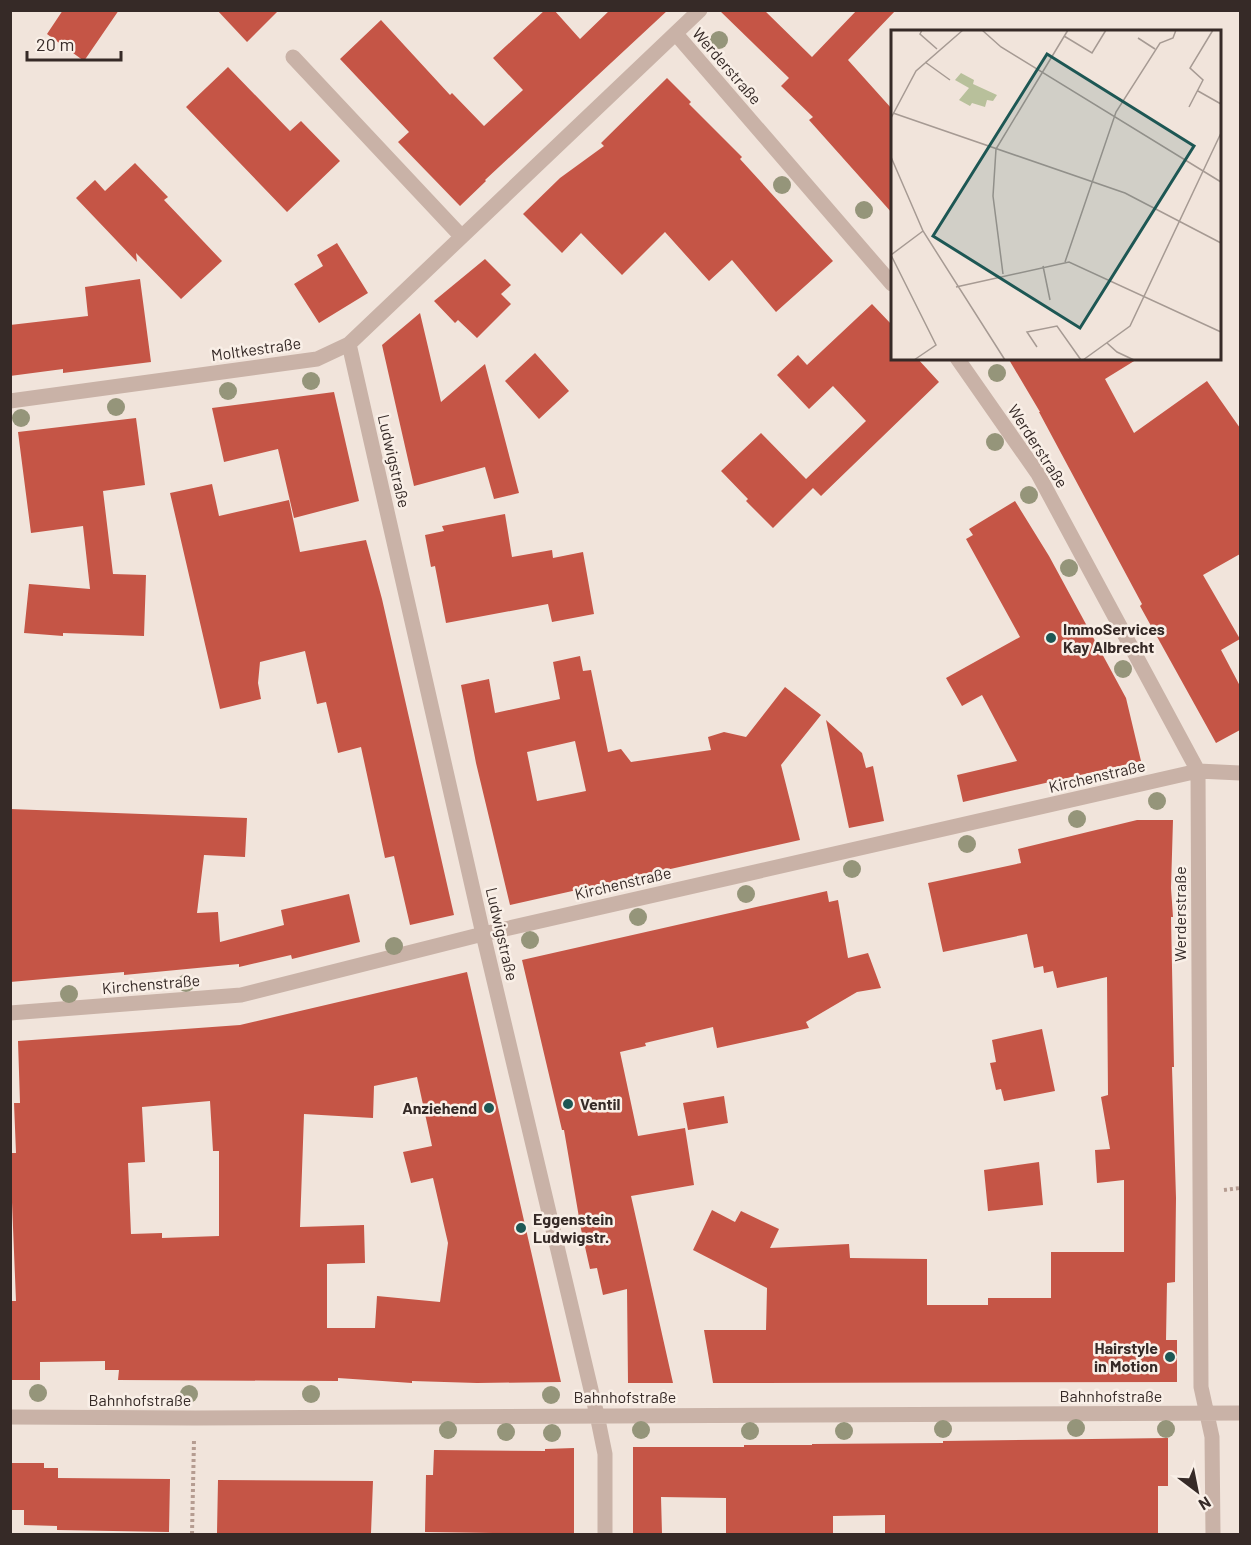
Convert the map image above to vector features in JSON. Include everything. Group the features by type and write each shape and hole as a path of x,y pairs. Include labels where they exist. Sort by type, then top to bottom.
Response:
{"street":[{"name":"Moltkestraße","path":"10,400 317,359 349,344 700,10"},
{"name":"Werderstraße","path":"676,34 891,283"},
{"path":"293,57 461,236"},
{"name":"Ludwigstraße","path":"349,344 483,934 597,1415 604,1454 605,1534"},
{"name":"Werderstraße","path":"958,360 1038,474 1198,771 1201,1387 1212,1437 1213,1534"},
{"name":"Kirchenstraße","path":"10,1013 242,995 483,934 1198,771 1240,773"},
{"name":"Bahnhofstraße","path":"10,1416 195,1418 1240,1413"}],"path":[{"path":"1232,1189 1240,1188"},
{"path":"192,1534 195,1418"}],"building":[{"path":"63,10 119,10 84,61 47,34"},
{"path":"217,10 279,10 247,42"},
{"path":"545,10 554,10 580,39 610,10 668,10 460,206 398,142 409,132 340,59 381,20 450,95 452,93 484,126 523,90 493,58"},
{"path":"719,10 764,10 812,57 857,10 896,10 848,60 891,108 891,212 809,120 813,117 781,86 789,78"},
{"path":"228,67 290,131 301,121 340,161 287,212 186,107"},
{"path":"667,78 691,102 689,104 742,157 740,159 833,261 776,312 732,260 709,281 665,232 622,275 581,233 562,253 523,214 560,178 604,146 601,143"},
{"path":"135,163 168,197 164,200 222,261 181,299 136,253 137,262 76,198 95,180 105,191"},
{"path":"337,243 368,293 319,323 294,284 323,266 317,255"},
{"path":"485,259 511,285 501,294 511,304 477,338 458,320 455,323 434,301"},
{"path":"140,279 151,362 63,373 63,369 10,376 10,325 88,316 85,287"},
{"path":"872,304 891,324 891,360 919,360 939,382 821,496 813,488 773,528 721,471 761,433 806,479 866,421 833,386 809,409 777,375 798,355 807,365"},
{"path":"420,313 441,402 485,364 519,493 494,499 485,467 414,486 382,345"},
{"path":"535,353 569,391 539,419 505,381"},
{"path":"1009,360 1136,360 1105,379 1134,433 1207,381 1240,428 1240,554 1203,575 1240,639 1221,650 1240,686 1240,730 1216,743 1140,606 1142,604 1040,412"},
{"path":"334,392 359,501 294,518 278,449 224,462 212,408"},
{"path":"136,418 145,485 103,491 113,574 146,575 144,636 63,633 63,636 24,633 29,584 90,589 83,526 31,533 18,432"},
{"path":"212,484 219,516 289,500 300,552 366,540 382,599 454,915 410,925 394,856 385,858 361,747 338,753 326,702 317,704 305,651 260,662 258,683 261,699 220,709 170,493"},
{"path":"1015,501 1049,556 1126,698 1141,761 963,802 957,775 1017,761 982,695 962,706 946,678 1020,637 966,539 973,535 969,529"},
{"path":"505,514 512,557 552,550 553,558 583,552 594,614 552,622 548,604 446,623 435,566 431,567 425,535 444,531 442,526"},
{"path":"580,656 583,671 591,670 608,752 621,749 631,762 711,750 708,737 724,732 746,737 785,687 821,715 781,765 800,840 510,905 476,763 461,685 489,679 495,713 560,699 553,662","holes":["575,741 586,791 537,801 527,752"]},
{"path":"826,720 862,753 866,768 873,766 884,821 849,828"},
{"path":"10,809 247,818 245,857 204,855 197,913 218,912 220,942 284,925 281,910 349,894 360,942 292,959 291,955 239,967 239,964 124,975 124,972 10,982"},
{"path":"1137,820 1173,820 1171,888 1173,917 1171,917 1176,1198 1175,1282 1167,1283 1166,1340 1177,1340 1177,1382 713,1383 704,1330 766,1330 767,1288 693,1250 712,1210 735,1222 741,1211 779,1229 770,1248 849,1244 850,1258 927,1259 927,1305 988,1305 988,1298 1051,1298 1051,1252 1124,1252 1124,1180 1097,1183 1095,1150 1110,1149 1101,1097 1108,1095 1107,977 1057,988 1053,971 1044,973 1043,966 1034,968 1027,934 943,952 928,883 1021,863 1018,849"},
{"path":"827,891 829,902 838,900 848,958 868,953 881,988 857,992 806,1022 809,1028 717,1048 713,1027 645,1043 646,1046 620,1052 638,1136 685,1128 694,1185 631,1196 673,1383 628,1383 627,1289 603,1295 597,1268 590,1269 564,1130 562,1130 522,960"},
{"path":"467,972 561,1382 412,1381 412,1383 338,1378 338,1381 118,1380 119,1370 105,1370 105,1361 40,1362 40,1380 10,1380 10,1301 16,1301 10,1153 16,1153 14,1103 20,1103 18,1041 240,1025","holes":["417,1077 432,1146 403,1152 411,1183 433,1178 448,1243 440,1302 377,1296 375,1328 327,1328 327,1264 365,1263 364,1225 300,1227 304,1114 373,1118 374,1086","210,1101 213,1151 219,1151 219,1236 162,1238 162,1233 131,1234 128,1163 145,1162 142,1107"]},
{"path":"1042,1029 1055,1091 1004,1101 1001,1089 996,1090 990,1063 996,1062 992,1040"},
{"path":"724,1096 728,1123 688,1130 683,1103"},
{"path":"1039,1162 1043,1205 988,1211 984,1170"},
{"path":"1168,1438 1168,1486 1158,1486 1158,1533 885,1534 885,1515 833,1516 833,1534 726,1534 726,1498 661,1497 662,1534 633,1534 633,1447 744,1447 744,1445"},
{"path":"574,1448 574,1534 425,1532 426,1475 433,1475 434,1450 545,1451 545,1449"},
{"path":"10,1463 44,1463 44,1468 58,1468 58,1478 170,1479 169,1532 57,1530 57,1526 24,1525 24,1510 10,1510"},
{"path":"218,1480 373,1481 371,1533 217,1533"}],"place":[{"name":"ImmoServices Kay Albrecht","path":"1051,638"},
{"name":"Ventil","path":"568,1104"},
{"name":"Anziehend","path":"489,1108"},
{"name":"Eggenstein Ludwigstr.","path":"521,1228"},
{"name":"Hairstyle in Motion","path":"1170,1357"}]}
